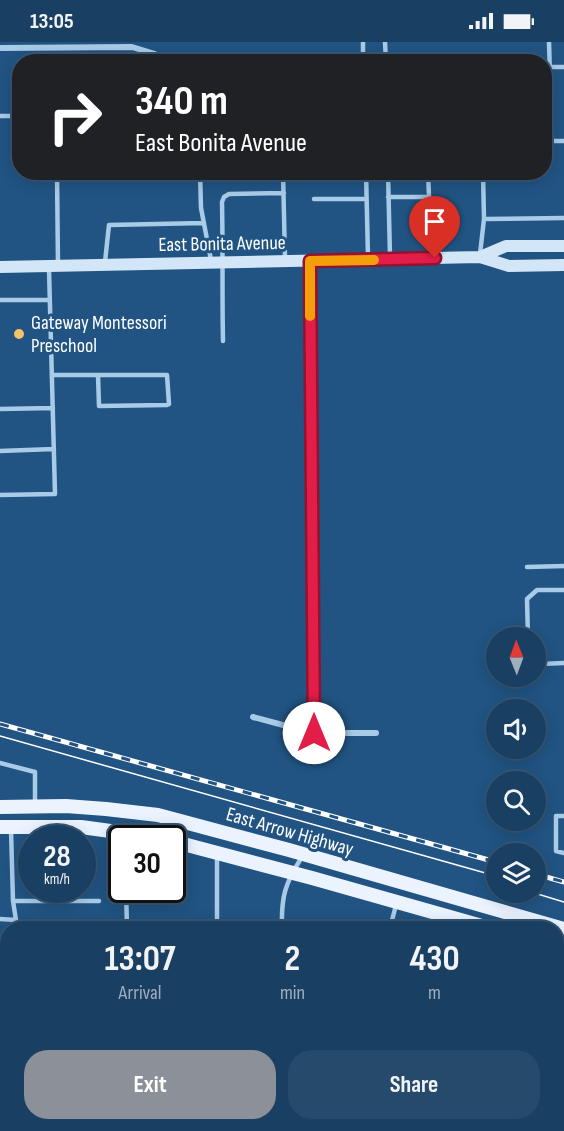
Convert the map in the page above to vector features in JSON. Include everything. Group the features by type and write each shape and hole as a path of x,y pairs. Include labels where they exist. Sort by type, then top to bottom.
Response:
{"main road":[{"name":"East Bonita Avenue","path":"480,257 506,246 564,246"},
{"name":"East Bonita Avenue","path":"0,267 480,257 509,266 564,265"},
{"name":"East Arrow Highway","path":"0,807 66,806 158,815 536,921"},
{"path":"5,827 81,827 108,833"},
{"name":"East Arrow Highway","path":"186,844 397,902 456,921"}],"street":[{"path":"0,48 132,47 155,54"},
{"path":"310,261 314,733"},
{"path":"253,717 314,733 375,733"}],"lane":[{"path":"552,141 564,141"},
{"path":"0,495 55,494 50,300 54,266 57,180"},
{"path":"200,180 204,224 222,278 223,341"},
{"path":"284,180 285,261"},
{"path":"366,180 368,260"},
{"path":"388,180 390,260"},
{"path":"388,197 429,197 428,180"},
{"path":"480,257 484,219 483,180"},
{"path":"217,263 222,202 225,197 229,194 284,193"},
{"path":"314,199 366,199"},
{"path":"484,219 564,218"},
{"path":"105,265 109,225 204,224"},
{"path":"0,300 50,300"},
{"path":"52,375 98,375 167,375 169,404 99,405 98,375"},
{"path":"0,409 53,408"},
{"path":"0,451 54,449"},
{"path":"527,567 564,566"},
{"path":"528,627 527,599 537,590 564,590"},
{"path":"546,664 564,663"},
{"path":"0,763 35,772 35,807"},
{"path":"564,816 556,816 556,851 564,853"},
{"path":"0,919 16,920 5,827"},
{"path":"217,852 217,921"},
{"path":"282,921 282,905 292,872 303,854"},
{"path":"13,902 18,902"},
{"path":"392,921 397,902"},
{"path":"126,903 127,921"}],"tram line":[{"path":"0,736 486,873"},
{"path":"546,897 564,902"}],"railway":[{"path":"0,724 486,859"},
{"path":"546,877 564,882"}],"slow traffic":[{"path":"310,316 310,261 374,260"}],"place":[{"name":"Gateway Montessori Preschool","path":"19,334"}],"route":[{"path":"314,733 310,261 435,258"}]}
